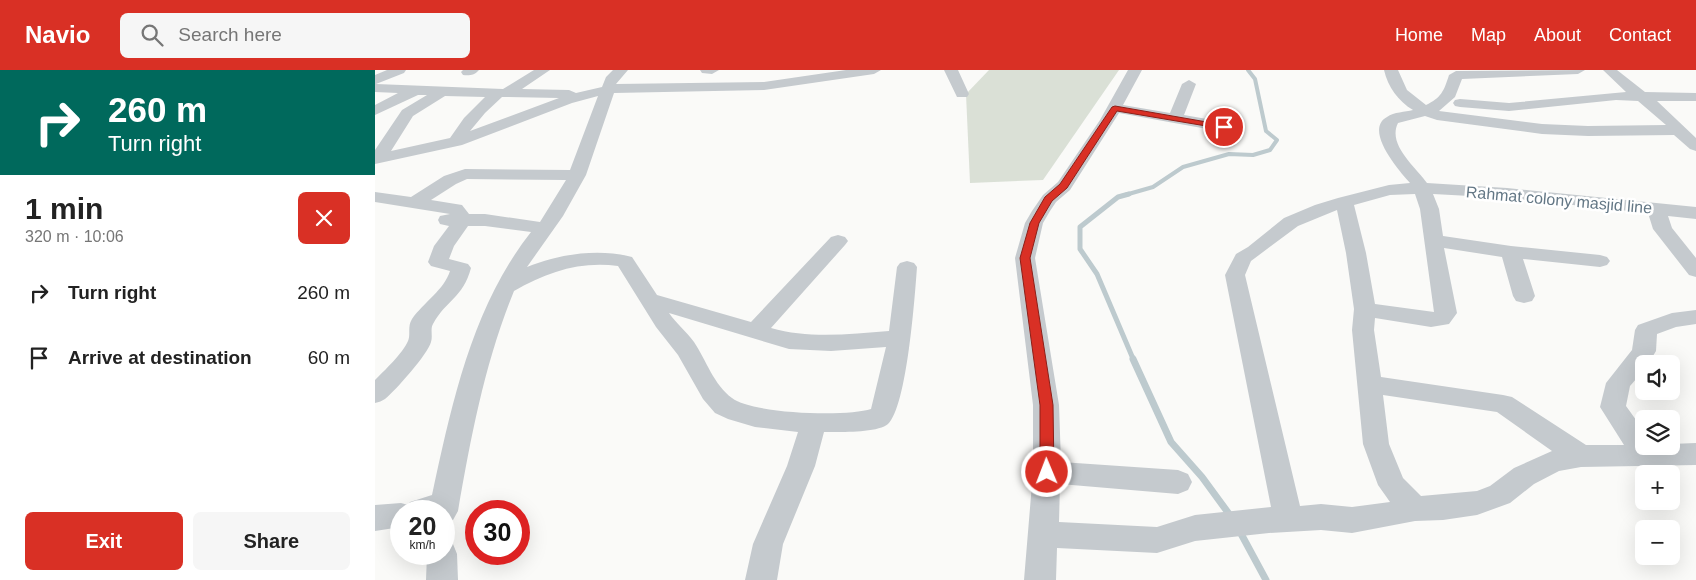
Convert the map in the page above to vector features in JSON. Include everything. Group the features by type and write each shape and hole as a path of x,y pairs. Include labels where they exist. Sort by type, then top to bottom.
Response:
{"street":[{"path":"375,80 399,70"},
{"path":"456,142 466,124 482,106 543,70"},
{"path":"438,500 474,372 505,287 523,256 564,201 577,176 611,80 621,70"},
{"path":"707,70 712,70"},
{"path":"376,158 456,142 541,109 609,89 656,86 697,88 764,86 874,70"},
{"path":"951,70 962,94"},
{"path":"1040,580 1047,472 1046,405 1025,258 1035,223 1041,211 1049,199 1064,186 1115,108 1135,70"},
{"path":"1391,70 1392,78 1411,102 1425,112 1457,118 1568,130 1675,127 1696,123"},
{"path":"1610,70 1626,87 1665,115 1695,145"},
{"path":"1365,309 1441,320 1445,314 1432,217 1421,188 1393,150 1388,137 1389,122 1393,119 1425,112 1444,100 1451,94 1454,73 1556,72 1576,80 1593,98"},
{"path":"656,86 670,76"},
{"path":"1175,119 1189,84"},
{"path":"375,88 583,96"},
{"path":"375,111 414,91"},
{"path":"376,158 407,113 443,92"},
{"path":"1444,100 1493,106 1593,98 1639,96 1696,97"},
{"path":"1533,104 1568,130"},
{"path":"1115,108 1224,127"},
{"path":"416,202 450,180 465,174 577,176"},
{"name":"Rahmat colony masjid line","path":"1278,519 1235,275 1243,258 1255,251 1277,232 1305,215 1344,202 1389,190 1421,188 1507,193 1696,213"},
{"path":"375,196 456,209 463,220"},
{"path":"1344,202 1356,253 1365,309 1363,330 1376,444 1392,485 1415,510"},
{"path":"1656,209 1663,229 1696,272"},
{"path":"433,220 485,220 543,228"},
{"path":"375,394 391,379 420,342 420,325 435,305 448,294 457,282 461,268 438,262 444,246 463,220"},
{"path":"755,331 838,241"},
{"path":"1434,241 1511,252 1599,261"},
{"path":"1511,252 1524,296"},
{"path":"505,287 540,269 583,259 608,258 625,261 665,323 684,345 713,396 722,404 744,415 814,423 864,421 878,418 883,412 900,338 907,267"},
{"path":"651,300 789,341 811,343 900,338"},
{"path":"1635,439 1613,407 1618,382 1645,351 1646,330 1672,320 1696,317"},
{"path":"1369,384 1503,404 1581,456"},
{"path":"761,580 768,544 801,466 814,423"},
{"path":"1680,454 1696,454"},
{"path":"1044,534 1157,540 1195,528 1278,519 1321,517 1352,520 1477,503 1500,495 1524,476 1554,461 1581,456 1646,455"},
{"path":"1047,472 1178,482"},
{"path":"375,518 390,516"},
{"path":"442,565 442,580"}],"shaded area":[{"path":"989,70 1119,70 1043,180 970,183 966,94"}],"waterway":[{"path":"1125,195 1153,187 1183,167 1229,154 1253,155 1270,150 1277,140 1266,131 1255,79 1248,70"},
{"path":"1129,194 1118,197 1080,227 1080,249 1097,274 1134,361"},
{"path":"1133,359 1171,442 1202,477 1232,518"},
{"path":"1239,530 1266,580"}],"route":[{"path":"1047,472 1046,405 1025,258 1035,223 1041,211 1049,199 1064,186 1115,108 1224,127"}]}
